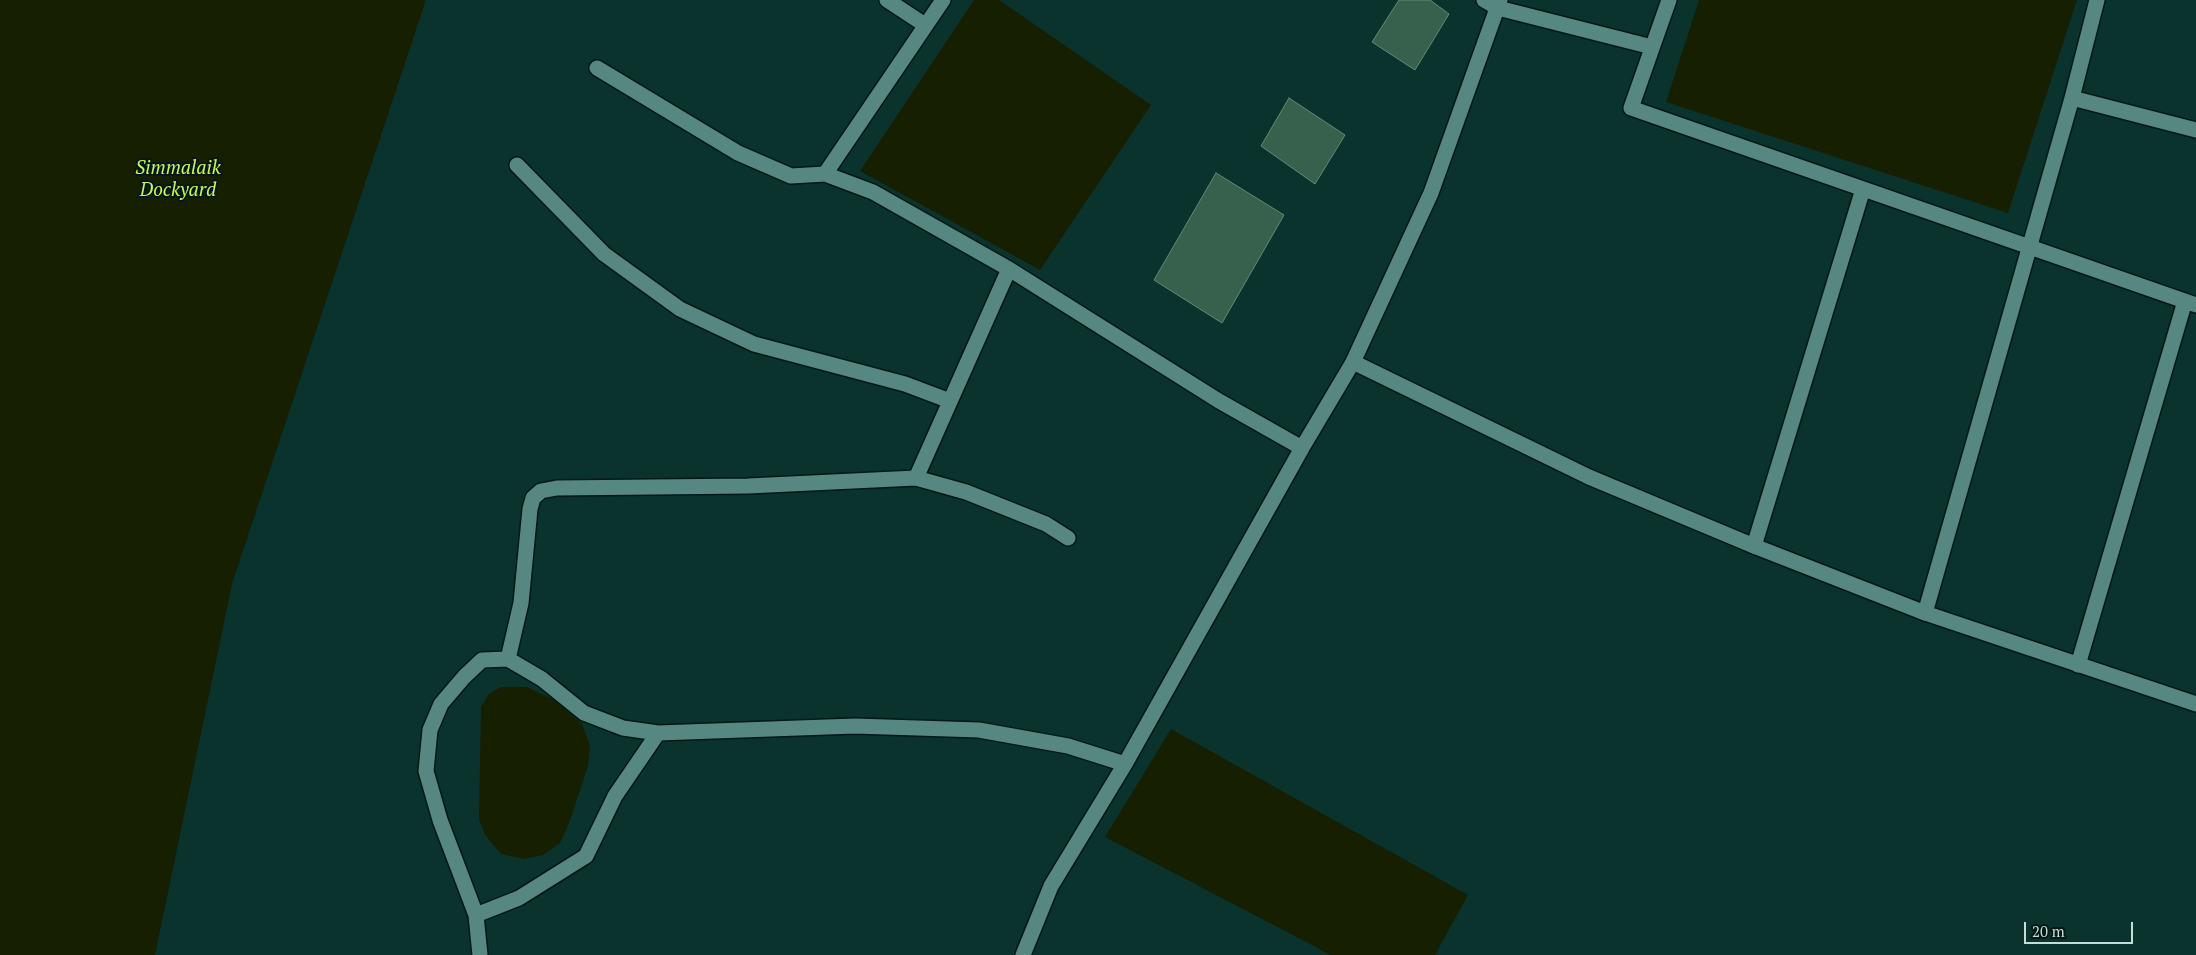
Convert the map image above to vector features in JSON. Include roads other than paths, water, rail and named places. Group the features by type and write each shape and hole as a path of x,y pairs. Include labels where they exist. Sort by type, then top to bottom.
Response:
{"street":[{"path":"887,0 925,25"},
{"path":"824,174 943,0"},
{"path":"1484,0 1652,47"},
{"path":"1670,0 1631,108 2191,303 2078,665"},
{"path":"1925,613 2072,98 2097,0"},
{"path":"1023,955 1051,886 1125,764 1302,448 1354,362 1430,193 1499,4"},
{"path":"597,68 738,153 791,176 824,174 873,192 1009,269 1218,401 1302,448"},
{"path":"2072,98 2196,130"},
{"path":"517,165 604,254 680,309 754,344 895,381 950,401"},
{"path":"1754,546 1863,189"},
{"path":"916,478 1009,269"},
{"path":"1354,362 1589,477 1754,546 1925,613 2196,704"},
{"path":"508,659 521,603 530,510 533,498 541,491 557,488 748,486 916,478 966,492 1046,524 1068,538"},
{"path":"480,955 476,915 440,820 426,771 430,730 440,704 482,660 508,659 542,679 584,714 623,728 658,733 855,726 979,730 1068,746 1125,764"},
{"path":"476,915 519,898 586,856 615,796 658,733"}],"water":[{"name":"Simmalaik Dockyard","path":"0,0 426,0 232,584 155,955 0,955"},
{"path":"974,0 999,0 1151,105 1040,270 860,171"},
{"path":"1699,0 2077,0 2008,213 1666,102"},
{"path":"501,687 527,687 556,701 582,724 590,745 588,766 569,823 560,843 543,855 525,859 501,854 486,836 479,820 481,707 489,694"},
{"path":"1171,729 1468,895 1435,955 1331,955 1105,837"}]}
